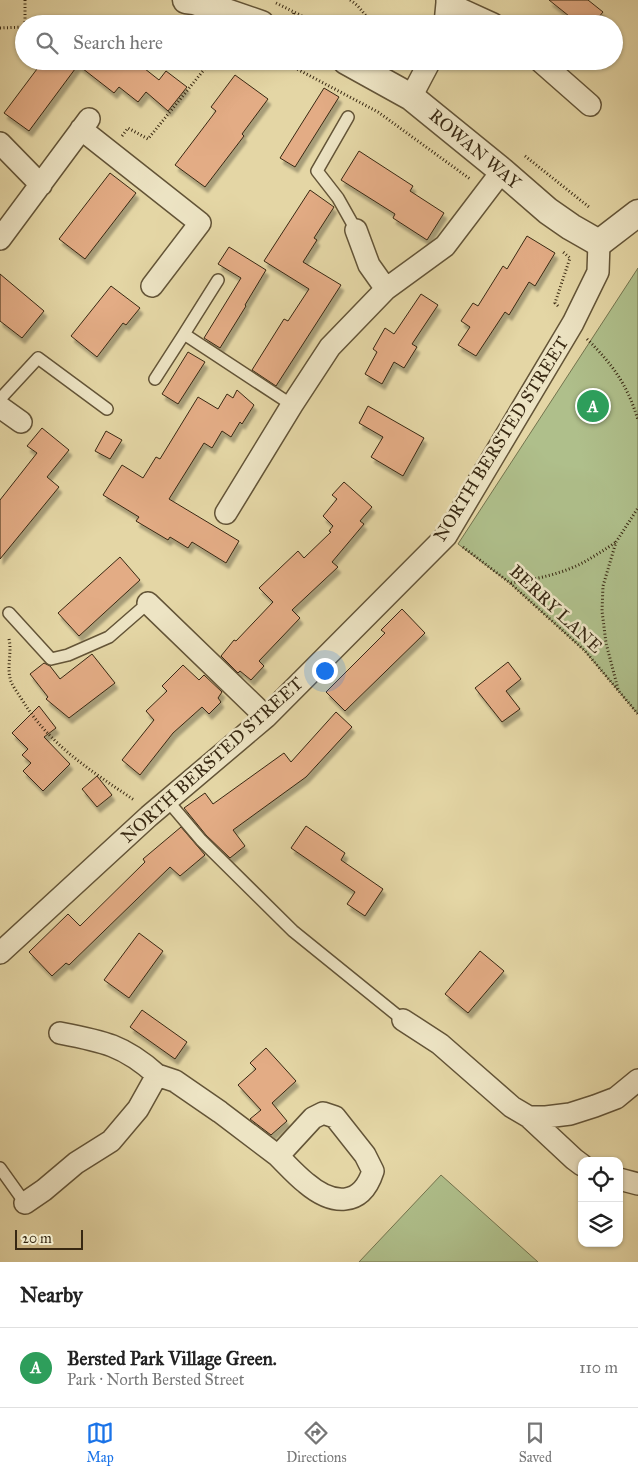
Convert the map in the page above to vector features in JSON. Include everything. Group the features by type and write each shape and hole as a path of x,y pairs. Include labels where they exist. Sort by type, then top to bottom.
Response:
{"street":[{"path":"186,0 235,15"},
{"path":"446,15 447,1 475,15"},
{"name":"ROWAN WAY","path":"362,70 411,97 548,211 571,227 600,243"},
{"path":"411,97 425,70"},
{"path":"550,70 590,105"},
{"path":"0,239 85,124 109,152 200,223 152,286"},
{"path":"0,143 41,185"},
{"path":"226,513 292,404 330,347 386,289 445,246 502,171"},
{"path":"600,243 638,213"},
{"path":"356,230 369,265 386,289"},
{"name":"NORTH BERSTED STREET","path":"0,953 167,800 266,717 446,536 572,323 598,272 600,243"},
{"path":"0,407 21,422"},
{"path":"148,603 266,717"},
{"path":"404,1020 440,1044 512,1107 529,1117 578,1162"},
{"path":"60,1033 117,1046 143,1062 157,1075 175,1081 278,1156 306,1184 325,1196 344,1200 356,1197 369,1184 373,1171 365,1155 335,1117 323,1113 313,1118 278,1156"},
{"path":"24,1203 44,1190 76,1163 111,1141 138,1109 157,1075"},
{"path":"529,1117 546,1118 570,1114 595,1106 616,1098 638,1080"},
{"path":"623,1180 638,1184"}],"lane":[{"path":"348,117 317,171 338,198 356,230"},
{"path":"155,379 218,280"},
{"path":"184,334 292,404"},
{"path":"0,400 38,358 107,409"},
{"path":"9,612 51,659 109,637 148,603"},
{"path":"167,800 200,840 293,931 404,1020"},
{"path":"0,1168 24,1203"}],"path":[{"path":"25,0 25,15"},
{"path":"269,0 300,15"},
{"path":"350,0 358,5 365,15"},
{"path":"0,28 15,27"},
{"path":"109,152 128,128 148,139 204,70"},
{"path":"299,70 378,112 486,192"},
{"path":"563,252 570,258 555,303 605,357 619,376 634,406 638,420"},
{"path":"618,689 606,643 602,611 603,586 616,542 638,509"},
{"name":"BERRY LANE","path":"446,536 510,583 585,651 638,714"},
{"path":"510,583 534,580 564,571 584,562 616,542"},
{"path":"8,638 10,646 10,679 24,703 53,740 78,762 140,804 149,816"}],"green space":[{"path":"638,268 638,714 585,651 510,583 458,544"},
{"path":"441,1175 538,1262 359,1262"}],"building":[{"path":"549,0 588,0 603,12 600,15 568,15"},
{"path":"36,70 74,70 29,131 4,113"},
{"path":"84,70 146,70 159,80 166,71 187,87 168,111 146,92 138,102 119,87 114,93"},
{"path":"235,75 268,99 242,134 244,136 205,187 175,165 216,111 211,107"},
{"path":"324,88 339,97 295,167 280,158"},
{"path":"359,151 413,186 410,191 444,213 427,240 393,218 395,214 341,180"},
{"path":"110,173 136,193 85,259 59,239"},
{"path":"310,190 334,207 314,238 317,240 303,262 341,285 276,386 252,370 284,319 288,321 309,289 264,261"},
{"path":"527,236 555,253 535,286 529,282 509,315 505,312 476,356 458,345 470,327 461,321 473,303 478,306 503,266 507,269"},
{"path":"229,247 266,270 220,348 204,338 241,278 218,264"},
{"path":"0,274 44,311 22,338 0,321"},
{"path":"111,286 140,308 126,325 123,323 97,357 71,336"},
{"path":"421,294 438,305 412,344 417,347 404,368 394,362 382,384 365,374 377,352 373,349 385,328 394,334"},
{"path":"188,352 205,362 178,404 162,394"},
{"path":"237,390 254,405 231,437 222,431 212,448 204,443 169,499 239,541 226,563 192,542 188,548 170,537 168,540 136,521 139,517 103,495 122,465 143,478 156,457 160,459 198,397 218,409 227,394 233,398"},
{"path":"368,406 424,438 403,476 371,457 383,437 359,423"},
{"path":"42,428 69,450 47,477 59,487 0,559 0,500 37,453 27,446"},
{"path":"106,431 122,440 110,459 95,451"},
{"path":"344,482 372,507 360,521 364,524 332,562 338,567 292,610 300,618 259,661 264,666 251,680 240,671 238,673 221,656 234,640 236,641 273,602 259,588 298,551 304,558 331,532 329,531 333,526 323,516 337,499 332,495"},
{"path":"120,557 140,580 79,636 58,613"},
{"path":"402,609 425,633 345,711 326,692 385,633 381,630"},
{"path":"92,654 115,683 69,718 46,699 48,697 30,674 44,663 50,666 60,679"},
{"path":"508,662 521,679 506,691 520,709 502,722 475,688"},
{"path":"183,665 199,680 204,675 222,692 218,698 221,702 209,714 202,707 173,733 140,775 122,760 154,720 146,711 167,691 162,686"},
{"path":"39,706 56,728 44,737 70,764 43,791 23,771 31,763 22,755 28,749 12,733"},
{"path":"336,712 352,727 306,777 233,830 245,846 230,858 206,835 184,808 205,793 213,804 284,753 291,762"},
{"path":"97,776 112,795 97,807 82,789"},
{"path":"306,826 345,853 341,860 383,889 365,916 347,904 355,892 291,848"},
{"path":"181,827 205,855 180,876 170,867 69,965 66,963 52,976 29,952 68,914 80,926 145,862 143,859"},
{"path":"139,933 163,951 129,998 104,980"},
{"path":"480,951 504,971 468,1013 445,994"},
{"path":"142,1010 187,1042 175,1059 130,1027"},
{"path":"266,1048 296,1081 272,1103 287,1121 271,1135 250,1119 261,1110 238,1085 256,1069 250,1063"}],"place":[{"name":"Bersted Park Village Green.","path":"593,406"}]}
